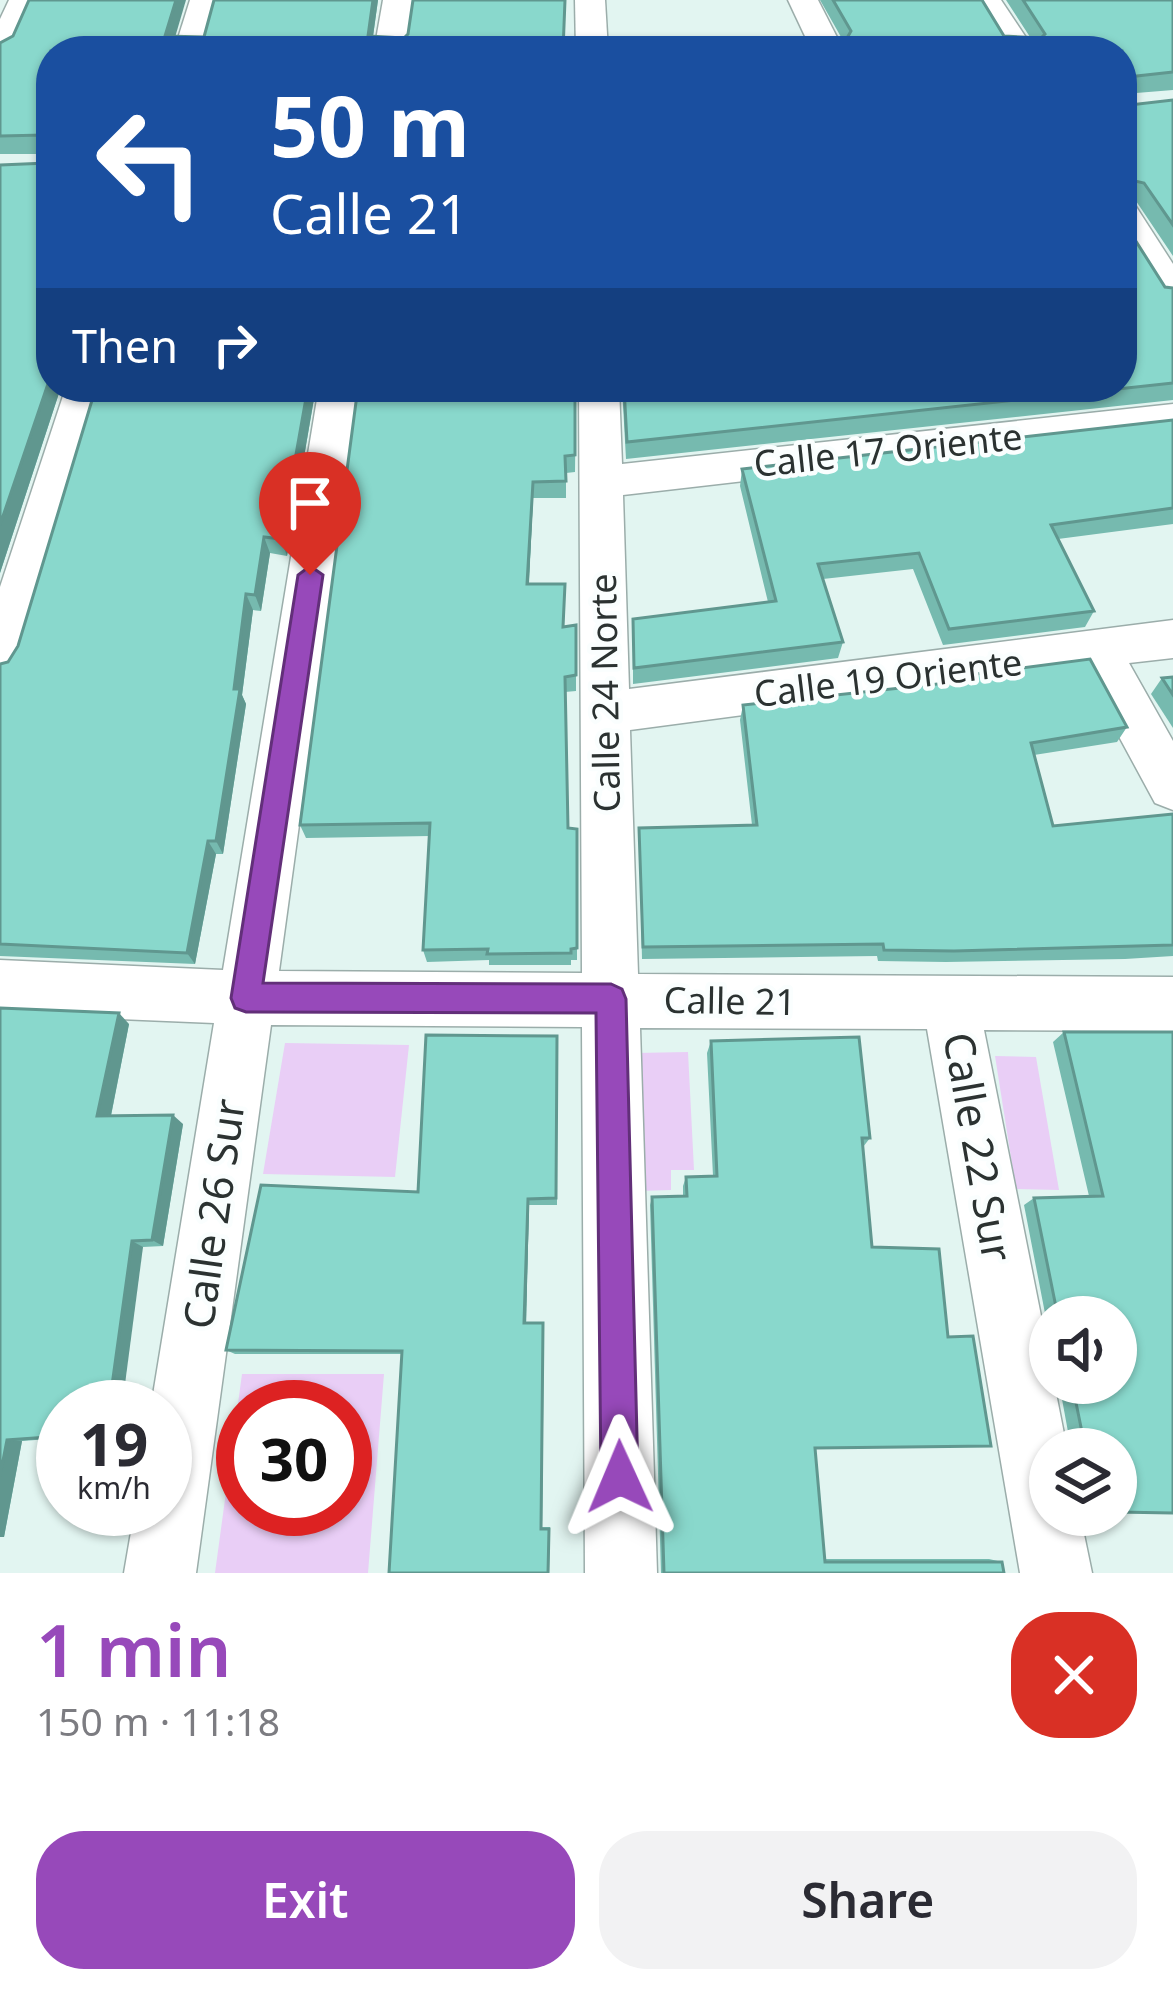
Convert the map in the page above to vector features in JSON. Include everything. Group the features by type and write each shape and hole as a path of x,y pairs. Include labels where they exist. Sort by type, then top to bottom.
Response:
{"street":[{"path":"0,52 24,0"},
{"path":"195,36 206,0"},
{"path":"392,36 398,0"},
{"path":"590,0 591,36"},
{"path":"803,0 821,36"},
{"path":"986,0 1009,36"},
{"path":"1137,254 1173,293"},
{"path":"0,660 81,402"},
{"name":"Calle 26 Sur","path":"160,1573 337,402"},
{"name":"Calle 24 Norte","path":"600,402 621,1573"},
{"name":"Calle 17 Oriente","path":"604,482 1173,418"},
{"name":"Calle 19 Oriente","path":"603,713 1173,639"},
{"path":"1098,652 1173,788"},
{"name":"Calle 21","path":"0,987 246,998 1173,1004"},
{"name":"Calle 22 Sur","path":"951,1004 1056,1573"}],"shaded area":[{"path":"285,1043 409,1045 395,1177 263,1174"},
{"path":"688,1052 694,1170 671,1170 671,1190 639,1191 635,1053"},
{"path":"995,1056 1036,1057 1059,1190 1016,1189"},
{"path":"242,1374 384,1374 372,1523 372,1380 241,1380"},
{"path":"220,1536 371,1536 368,1573 215,1573"}],"building":[{"path":"29,0 176,0 165,36 36,36 36,135 0,136 0,43 13,36"},
{"path":"214,0 373,0 368,36 204,36"},
{"path":"413,0 565,0 564,36 406,36"},
{"path":"833,0 982,0 1004,36 848,36 851,31"},
{"path":"1023,0 1173,0 1173,72 1137,76 1137,36 1043,36"},
{"path":"1173,100 1173,225 1144,183 1137,181 1137,104"},
{"path":"36,163 36,402 42,402 0,525 0,165"},
{"path":"1137,243 1165,287 1173,288 1173,383 1137,387"},
{"path":"91,402 305,402 281,539 264,537 255,595 246,594 234,689 240,689 216,841 208,841 187,953 0,944 0,664 8,662 18,646"},
{"path":"356,402 575,402 575,455 565,456 566,481 533,482 527,584 565,584 563,627 576,625 576,675 565,677 568,828 577,829 577,948 571,953 423,950 430,823 300,825"},
{"path":"625,402 997,402 627,442"},
{"path":"1173,420 1173,508 1051,525 1094,611 949,629 919,553 818,564 843,642 634,668 633,619 776,601 742,469"},
{"path":"1090,659 1127,727 1031,743 1053,826 1173,814 1173,945 954,951 884,950 883,944 643,947 639,828 757,825 743,705 947,683 946,678"},
{"path":"1173,677 1173,695 1162,678"},
{"path":"0,1008 119,1013 97,1116 173,1115 152,1240 132,1241 113,1380 36,1380 36,1438 7,1440 0,1476"},
{"path":"1064,1032 1173,1032 1173,1513 1137,1512 1137,1428 1081,1428 1076,1404 1137,1404 1137,1296 1054,1296 1034,1198 1103,1196"},
{"path":"426,1035 557,1036 556,1198 528,1199 524,1323 543,1323 541,1529 549,1529 548,1573 389,1573 402,1351 226,1350 261,1185 418,1192"},
{"path":"859,1037 870,1138 862,1138 872,1247 939,1249 948,1337 973,1336 991,1446 815,1448 825,1562 1002,1562 1004,1573 664,1573 652,1197 687,1196 686,1177 717,1176 711,1041"}],"route":[{"path":"310,575 246,998 611,999 620,1477"}]}
